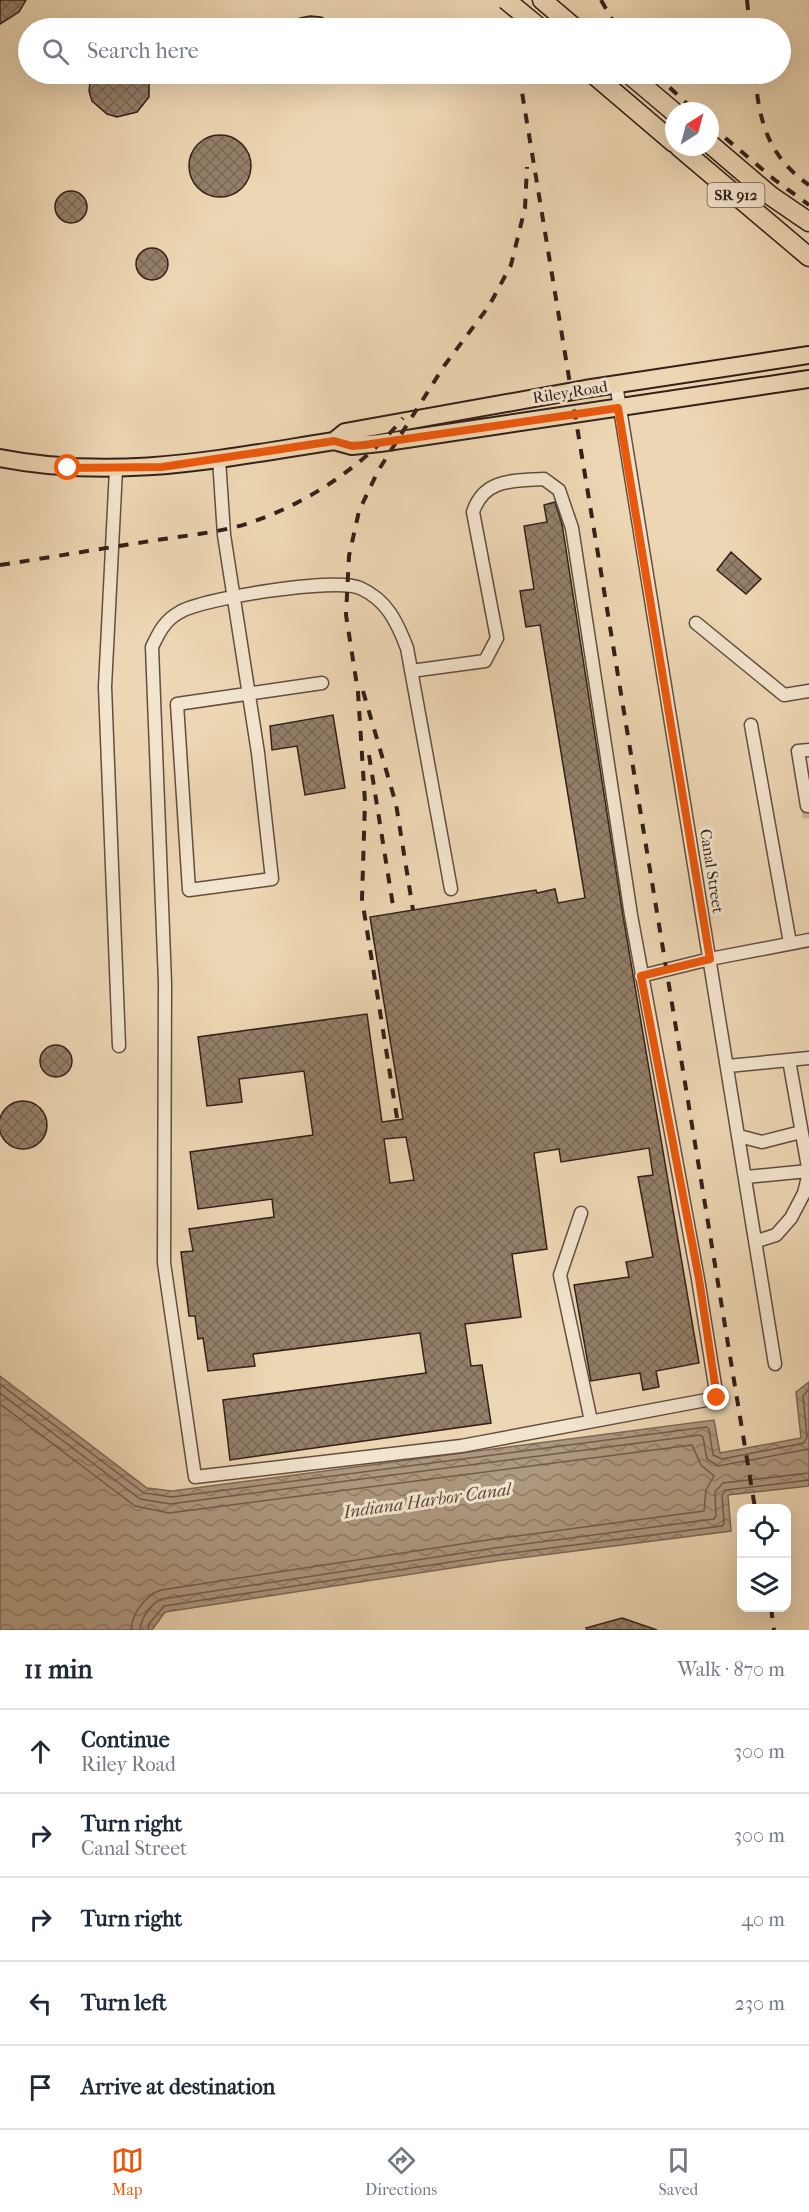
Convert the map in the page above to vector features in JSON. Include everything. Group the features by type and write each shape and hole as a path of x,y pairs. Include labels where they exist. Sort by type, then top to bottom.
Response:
{"highway":[{"path":"506,0 528,18"},
{"path":"542,0 563,18"},
{"path":"605,84 665,135"},
{"path":"641,84 665,104"},
{"path":"719,152 771,196 809,222"},
{"name":"SR 912","path":"690,156 809,257"}],"main road":[{"name":"Riley Road","path":"334,441 345,432 616,384 809,355"},
{"name":"Riley Road","path":"0,458 56,467 116,469 162,467 334,441 352,446 364,445 809,379"}],"street":[{"name":"Canal Street","path":"616,384 618,408 757,1241 774,1364"},
{"path":"219,459 224,535 249,695 273,879 189,890 177,704 249,695 322,683"},
{"path":"116,469 105,687 119,1046"},
{"path":"411,671 485,661 495,644 497,638 473,512 477,499 489,488 508,482 544,479 559,490 572,528 641,976 699,1279 717,1398 461,1446 195,1477 164,1263 165,983 152,647 162,626 181,611 234,596 339,584 359,587 380,600 395,618 407,648 411,671 451,889"},
{"path":"696,623 784,695 809,691"},
{"path":"751,725 790,943"},
{"path":"807,806 798,752 809,750"},
{"path":"641,976 710,959 809,940"},
{"path":"728,1066 809,1058"},
{"path":"757,1241 776,1235 792,1218 804,1193 808,1171 789,1060"},
{"path":"739,1136 762,1142 801,1132"},
{"path":"746,1177 808,1171"},
{"path":"581,1213 560,1275 591,1420"}],"water":[{"name":"Indiana Harbor Canal","path":"0,1376 147,1488 172,1491 714,1420 720,1453 801,1438 796,1392 809,1382 809,1486 728,1495 731,1531 497,1561 165,1612 152,1630 0,1630"}],"building":[{"path":"0,0 26,0 19,12 0,24"},
{"path":"310,16 323,18 300,18"},
{"path":"90,84 149,84 149,97 137,112 117,117 107,114 92,101"},
{"path":"214,135 226,135 242,144 249,154 251,166 249,178 242,188 226,197 214,197 203,192 194,183 189,172 189,160 194,149 203,140"},
{"path":"71,191 82,196 87,207 82,218 71,223 60,218 55,207 60,196"},
{"path":"152,248 163,253 168,264 163,275 152,280 141,275 136,264 141,253"},
{"path":"555,502 562,524 623,916 699,1363 656,1371 659,1387 643,1390 640,1373 591,1381 574,1285 629,1277 626,1262 653,1257 638,1177 653,1175 649,1148 561,1162 559,1149 534,1153 547,1249 512,1254 521,1317 465,1324 471,1366 482,1365 491,1423 230,1460 223,1400 426,1373 420,1333 253,1354 255,1366 208,1371 203,1338 198,1339 195,1316 189,1316 181,1252 193,1251 189,1229 274,1217 272,1199 198,1209 190,1152 313,1135 304,1071 239,1079 242,1102 207,1106 198,1037 367,1014 382,1122 403,1119 370,917 536,890 537,893 555,889 558,903 585,898 540,625 526,627 520,591 534,589 524,526 547,522 544,505","holes":["406,1137 414,1180 390,1183 384,1139"]},
{"path":"731,552 761,579 746,594 717,570"},
{"path":"333,715 345,788 305,795 297,746 272,750 270,726"},
{"path":"56,1045 67,1050 72,1061 67,1072 56,1077 45,1072 40,1061 45,1050"},
{"path":"23,1101 40,1108 47,1125 40,1142 23,1149 6,1142 -1,1125 6,1108"},
{"path":"622,1618 657,1630 587,1630 586,1628"}],"tunnel":[{"path":"807,806 809,819"}],"railway":[{"path":"516,0 516,18"},
{"path":"601,0 611,18"},
{"path":"747,0 749,18"},
{"path":"521,84 754,1504"},
{"path":"666,84 685,102"},
{"path":"756,84 759,108 768,137 784,162 809,185"},
{"path":"719,133 775,180 809,205"},
{"path":"397,1118 362,899 365,802 358,692 346,615 349,556 359,511 378,471 444,366 489,306 511,265 525,208 527,167"},
{"path":"0,565 207,533 255,521 297,503 355,466 403,418"},
{"path":"363,691 396,804 413,910"},
{"path":"369,755 394,912"},
{"path":"772,1612 774,1630"}],"route":[{"path":"68,468 143,469 334,441 352,446 364,445 618,408 710,959 641,976 699,1279 717,1398"}]}
